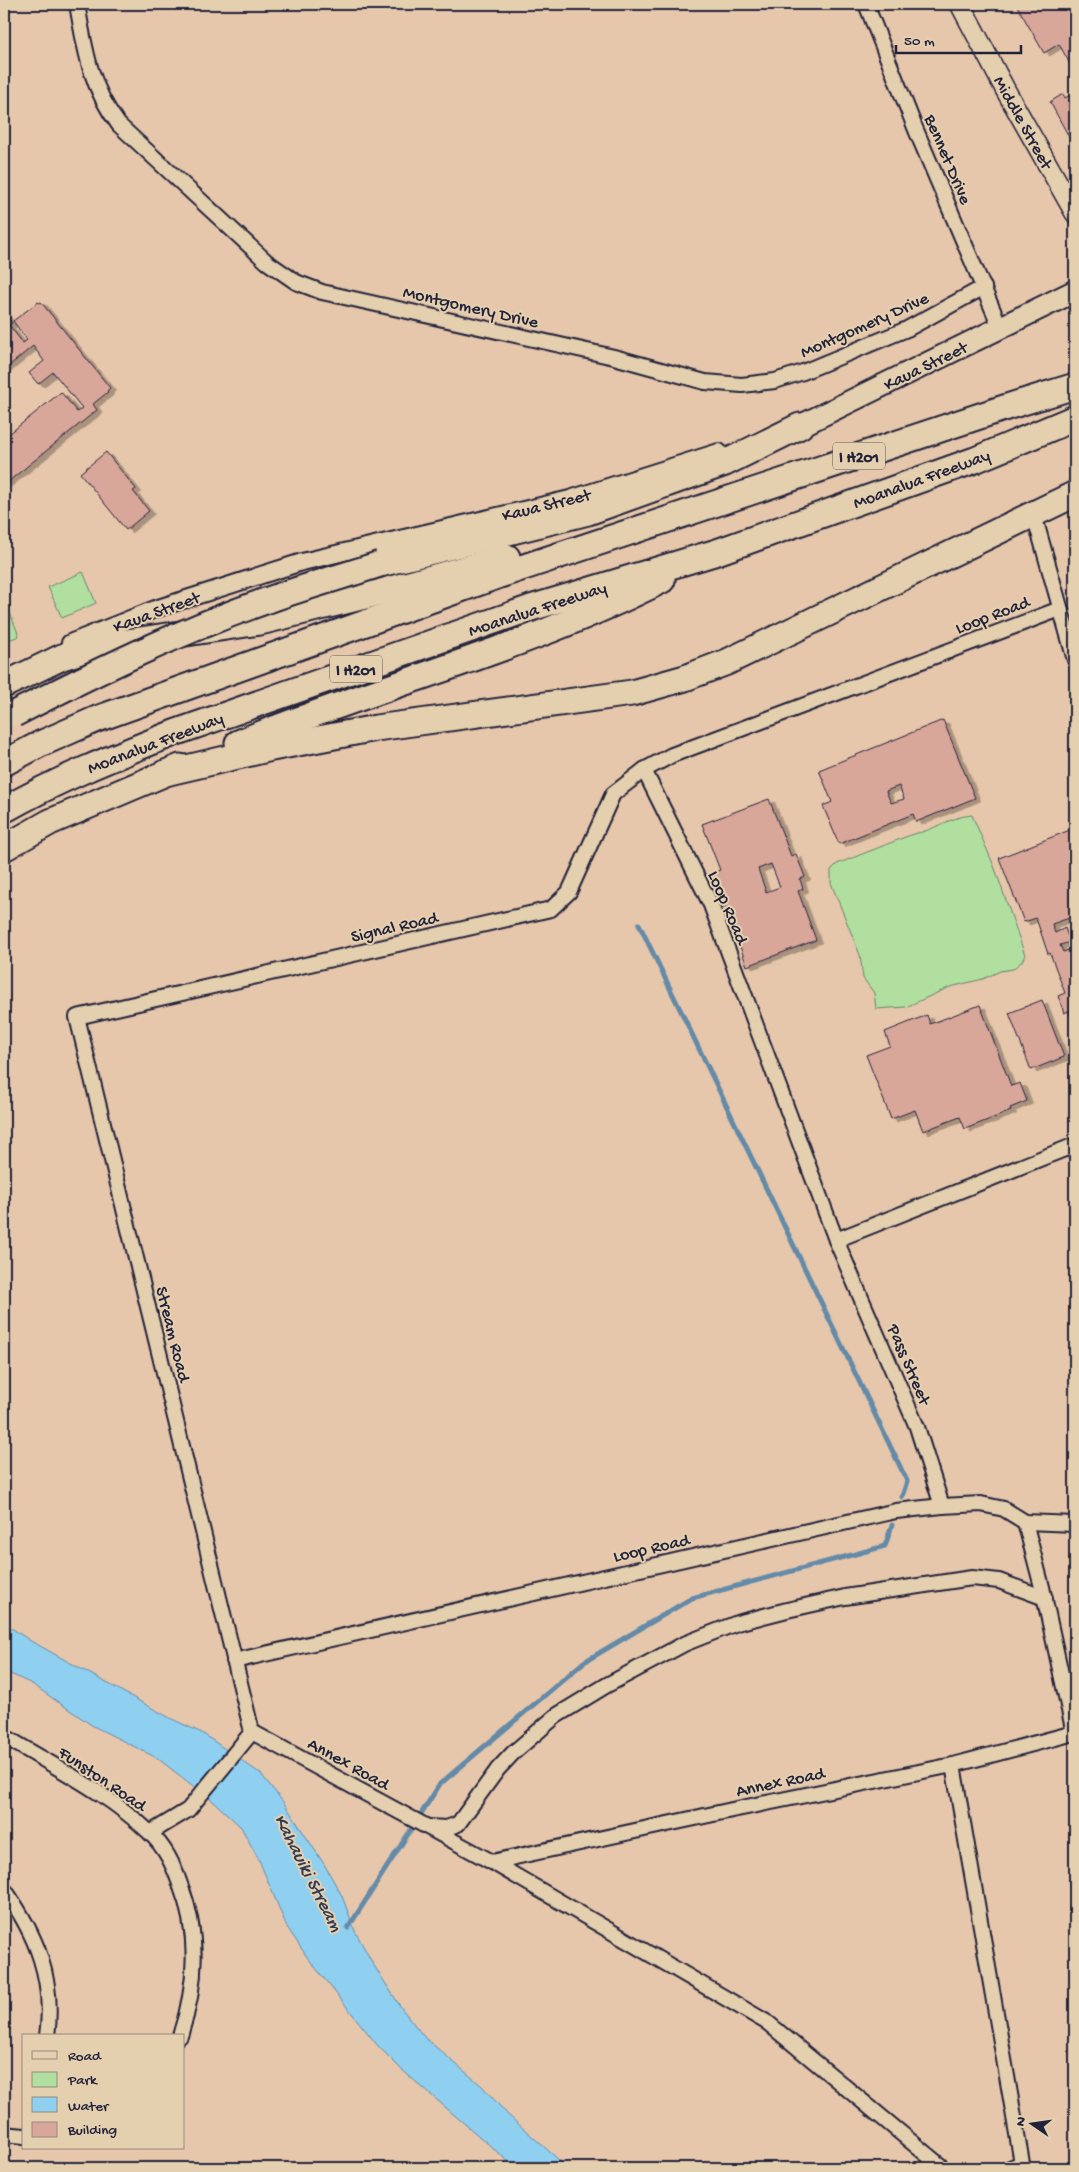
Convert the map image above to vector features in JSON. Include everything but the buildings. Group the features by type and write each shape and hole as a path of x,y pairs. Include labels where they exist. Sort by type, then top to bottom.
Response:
{"highway":[{"name":"I H201","path":"4,763 40,744 107,716 416,604 644,526 1075,386"},
{"name":"Moanalua Freeway","path":"4,810 62,779 116,755 174,733 532,608 718,552 975,460 1075,418"},
{"path":"9,717 95,672 164,641 271,599 380,564 596,509 725,463 800,426"},
{"path":"165,773 272,748 376,728 632,693 685,678 727,662 1075,494"},
{"path":"4,686 62,657 92,647 260,622 373,594 501,558 644,526"},
{"path":"4,848 50,822 270,730 499,650 620,602 718,552"}],"main road":[{"name":"Middle Street","path":"960,4 1006,91 1075,213"},
{"name":"Kaua Street","path":"800,426 1001,329 1075,291"}],"street":[{"name":"Montgomery Drive","path":"77,4 92,79 108,112 118,125 267,262 296,282 322,292 614,357 705,382 742,385 775,381 803,372 907,329 984,287"},
{"name":"Bennet Drive","path":"866,4 916,130 1001,329"},
{"name":"Kaua Street","path":"4,680 57,648 155,609 223,586 302,562 570,499 800,426"},
{"path":"1034,515 1075,660"},
{"name":"Loop Road","path":"836,1240 711,906 644,770 672,755 1060,609"},
{"name":"Signal Road","path":"77,1017 551,909 569,892 613,794 644,770"},
{"name":"Stream Road","path":"77,1017 234,1660"},
{"path":"836,1240 1075,1145"},
{"name":"Pass Street","path":"836,1240 917,1427 942,1506"},
{"name":"Loop Road","path":"234,1660 896,1512 942,1506 981,1504 1004,1509 1025,1522 1075,1524"},
{"path":"1025,1522 1045,1598 1074,1733"},
{"path":"426,1827 446,1828 458,1824 483,1789 513,1753 549,1722 572,1706 684,1644 737,1623 845,1597 972,1578 999,1581 1045,1598"},
{"path":"150,1833 182,1815 192,1806 252,1732 234,1660"},
{"name":"Annex Road","path":"252,1732 492,1862 768,2023 943,2168"},
{"name":"Annex Road","path":"492,1862 953,1765 1074,1733"},
{"name":"Funston Road","path":"4,1736 124,1811 150,1833 170,1856 184,1892 193,1932 195,1952 193,1984 180,2034"},
{"path":"953,1765 1016,2166"},
{"path":"4,1889 23,1917 44,1964 48,2001 47,2034"},
{"path":"4,2134 22,2136"}],"green space":[{"path":"83,572 96,603 62,618 48,587"},
{"path":"8,608 19,636 4,642 4,610"},
{"path":"972,815 994,866 1025,955 1022,961 1013,969 1000,971 983,979 950,987 906,1007 876,1009 874,993 863,978 860,955 831,883 831,870 837,864 913,834 956,818"}],"water":[{"name":"Kahauiki Stream","path":"4,1623 29,1640 170,1718 202,1733 261,1774 284,1803 324,1864 342,1896 355,1931 373,1964 402,2009 425,2038 482,2086 507,2114 568,2168 516,2168 402,2070 378,2046 307,1957 287,1927 259,1860 241,1827 214,1802 157,1758 93,1726 32,1684 4,1671"}],"waterway":[{"path":"639,924 907,1481 902,1497"},
{"name":"Kahauiki Stream","path":"348,1928 440,1784 584,1662 692,1598 885,1546 892,1525"}]}
